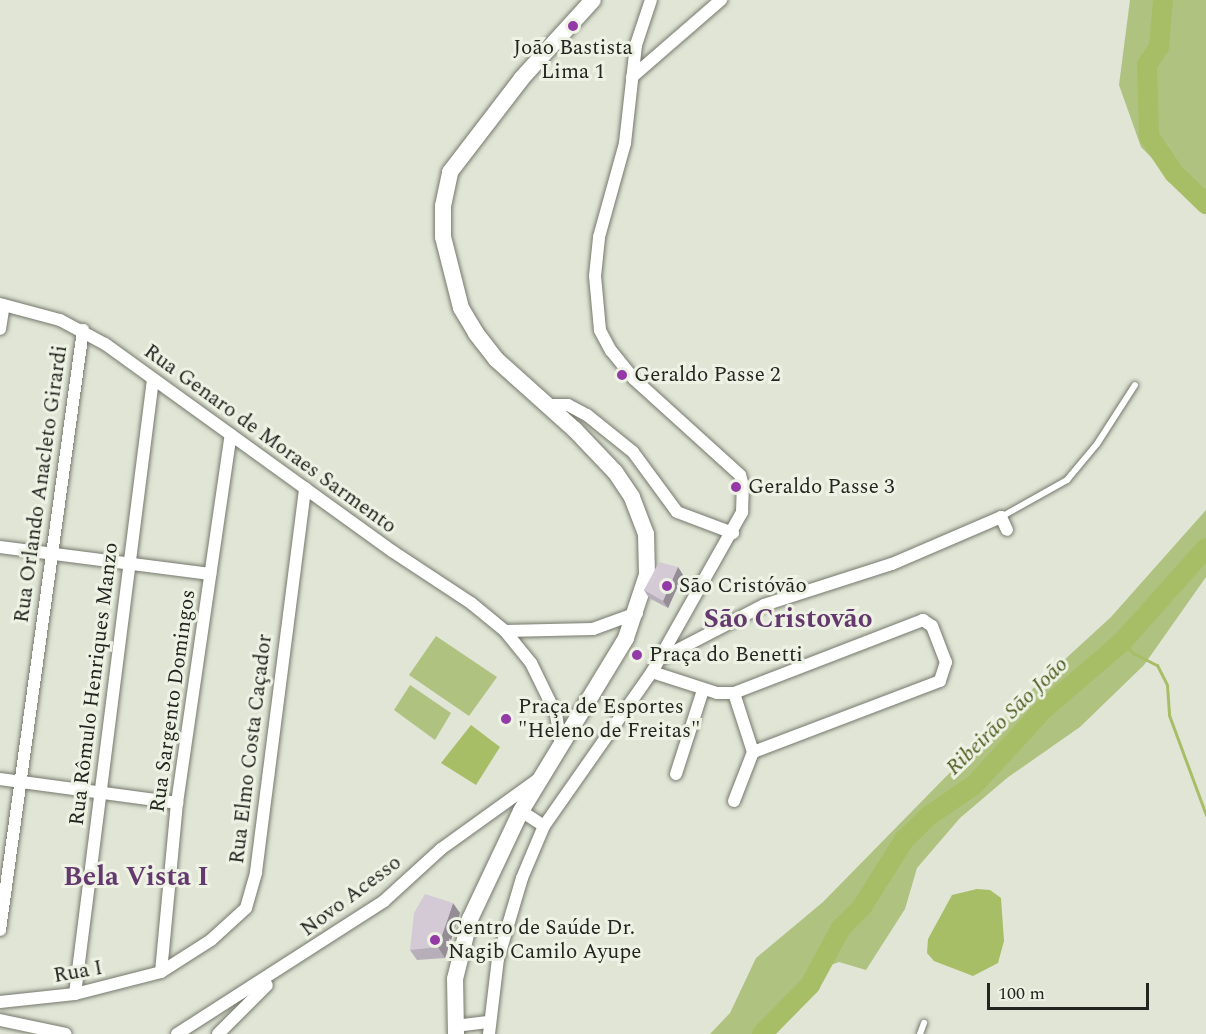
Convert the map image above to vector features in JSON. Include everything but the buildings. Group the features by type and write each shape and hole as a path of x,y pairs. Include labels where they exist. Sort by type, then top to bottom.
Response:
{"street":[{"path":"593,0 522,78 450,172 443,206 447,263 461,308 496,359 544,405 565,420 615,472 641,516 648,565 638,612 521,811 470,919 457,960 455,1030 489,1028 498,959 522,878 544,826 659,659 733,533 743,500 740,475 634,379 611,351 600,330 595,276 599,237 631,116 632,76 636,45 651,0"},
{"path":"632,76 721,0"},
{"path":"0,329 2,304"},
{"name":"Rua Genaro de Moraes Sarmento","path":"2,304 60,320 83,330 505,631 531,663 551,703 561,745"},
{"name":"Rua Orlando Anacleto Girardi","path":"0,930 50,553 83,330"},
{"name":"Rua Rômulo Henriques Manzo","path":"75,994 153,379"},
{"path":"544,405 568,405 587,415 633,452 677,512 733,533"},
{"name":"Rua Sargento Domingos","path":"161,972 177,803 231,435"},
{"name":"Rua Elmo Costa Caçador","path":"161,972 225,929 246,908 250,897 305,488"},
{"path":"659,659 764,605 892,564 1001,517 1007,530"},
{"path":"0,547 210,574"},
{"path":"505,631 592,629 638,612"},
{"path":"651,672 703,690 734,693 914,622 923,620 932,626 946,662 940,681 753,752"},
{"path":"676,774 703,690"},
{"path":"734,693 753,752 734,801"},
{"name":"Novo Acesso","path":"177,1034 280,971 384,900 441,849 540,778"},
{"path":"0,779 177,803"},
{"path":"521,811 544,826"},
{"path":"218,1034 280,971"},
{"name":"Rua I","path":"0,1002 75,994 161,972"},
{"path":"0,1020 66,1034"}],"lane":[{"path":"1001,517 1067,480 1097,444 1135,385"},
{"path":"920,1034 924,1023"}],"path":[{"path":"457,960 498,959"}],"shaded area":[{"path":"1130,0 1206,0 1206,213 1141,147 1119,85"},
{"path":"1206,510 1206,577 1144,665 1080,727 1007,778 960,818 917,868 905,909 866,970 839,962 831,965 763,1034 710,1034 730,1013 756,958 823,902 1026,695 1111,617"},
{"path":"436,636 497,677 469,716 409,675"},
{"path":"410,685 451,713 435,740 394,710"},
{"path":"471,725 500,747 476,785 441,763"},
{"path":"977,889 990,890 1001,898 1004,941 998,963 973,976 934,961 927,953 928,939 952,895"}],"waterway":[{"name":"Ribeirão São João","path":"1163,0 1159,47 1147,65 1149,136 1174,173 1206,204"},
{"name":"Ribeirão São João","path":"762,1034 810,985 841,928 862,907 904,840 930,815 974,785 1044,709 1122,642 1206,548"},
{"path":"1122,642 1133,653 1157,665 1167,685 1169,715 1206,815"}],"place":[{"name":"João Bastista Lima 1","path":"573,26"},
{"name":"Geraldo Passe 2","path":"622,375"},
{"name":"Geraldo Passe 3","path":"736,487"},
{"name":"São Cristóvão","path":"667,586"},
{"name":"Praça do Benetti","path":"637,655"},
{"name":"Praça de Esportes \"Heleno de Freitas\"","path":"506,719"},
{"name":"Centro de Saúde Dr. Nagib Camilo Ayupe","path":"435,940"}],"district":[{"name":"São Cristovão","path":"788,620"},
{"name":"Bela Vista I","path":"136,878"}]}
